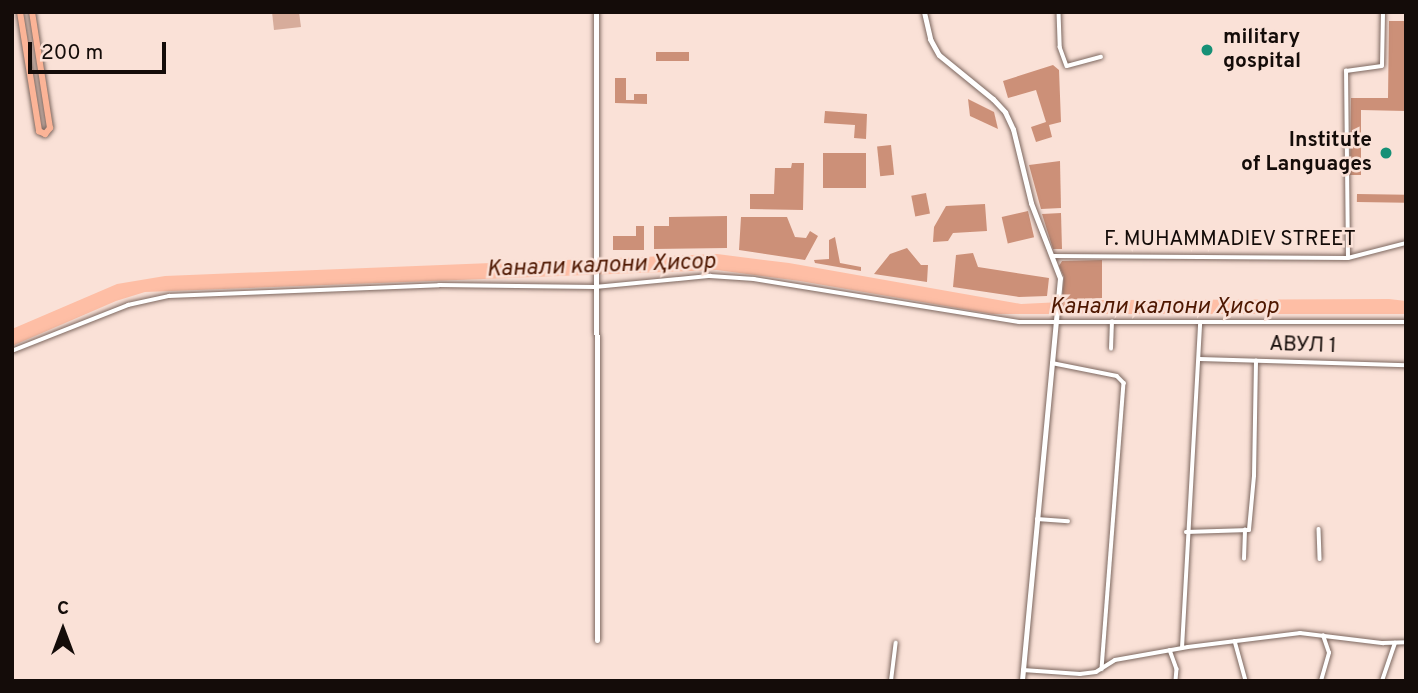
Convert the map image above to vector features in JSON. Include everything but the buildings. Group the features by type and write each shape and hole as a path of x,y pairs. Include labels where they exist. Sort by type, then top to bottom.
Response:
{"main road":[{"path":"20,12 39,133 47,134 50,128 32,12"},
{"path":"32,93 44,90"}],"street":[{"path":"596,12 594,284 597,640"},
{"path":"924,12 930,39 939,55 1005,112 1013,129 1031,203 1060,278 1022,681"},
{"path":"1059,12 1060,47 1067,66 1101,57"},
{"path":"1348,258 1346,71 1380,68 1383,64 1383,12"},
{"name":"F. MUHAMMADIEV STREET","path":"1052,256 1348,258 1406,243"},
{"path":"12,351 128,304 169,296 439,285 594,284 710,276 754,279 1002,320 1056,323 1406,322"},
{"path":"1111,349 1112,322"},
{"path":"1182,648 1186,531 1200,359 1200,323"},
{"name":"АВУЛ 1","path":"1200,359 1406,365"},
{"path":"1186,531 1249,530 1254,476 1256,361"},
{"path":"1052,363 1117,376 1125,383 1102,669"},
{"path":"1037,519 1068,521"},
{"path":"1319,529 1320,559"},
{"path":"1244,559 1245,530"},
{"path":"1023,670 1080,674 1102,669 1115,660 1235,640 1300,633 1406,642"},
{"path":"1321,681 1329,653 1323,636"},
{"path":"1235,640 1246,681"},
{"path":"891,681 896,643"},
{"path":"1382,681 1395,643"},
{"path":"1170,650 1177,669 1176,681"}],"shaded area":[{"path":"272,12 299,12 301,27 274,30"},
{"path":"1389,21 1406,21 1406,111 1361,110 1361,175 1350,175 1351,98 1388,98"},
{"path":"656,52 689,52 689,61 656,61"},
{"path":"1053,65 1059,70 1061,122 1049,125 1052,137 1036,142 1031,127 1046,122 1036,90 1008,98 1003,81"},
{"path":"615,78 626,78 626,100 634,100 634,94 647,94 647,104 615,103"},
{"path":"968,99 994,112 998,129 970,116"},
{"path":"825,111 867,114 866,139 854,138 855,125 824,123"},
{"path":"891,145 894,175 880,176 877,146"},
{"path":"823,153 866,153 866,188 823,188"},
{"path":"1060,161 1061,208 1041,209 1029,165"},
{"path":"792,163 804,163 803,210 750,209 750,194 774,194 775,168 791,168"},
{"path":"926,193 930,214 915,216 911,196"},
{"path":"1357,194 1406,195 1406,203 1357,202"},
{"path":"985,204 987,231 953,233 948,241 933,242 934,227 946,206"},
{"path":"1028,211 1034,237 1008,243 1002,217"},
{"path":"1061,213 1062,249 1053,249 1042,214"},
{"path":"727,216 727,248 654,249 654,226 669,226 669,217"},
{"path":"741,217 787,217 795,237 806,238 810,231 818,236 805,260 739,250"},
{"path":"636,226 644,226 644,250 613,250 613,236 636,236"},
{"path":"835,237 840,263 861,267 861,271 815,263 814,260 829,259 829,240"},
{"path":"907,248 921,265 928,265 927,282 874,274 890,254"},
{"path":"973,253 978,267 1049,278 1047,296 1019,297 953,287 956,255"},
{"path":"1102,260 1102,298 1062,300 1064,277 1059,266 1062,261"}],"water":[{"name":"Канали калони Ҳисор","path":"717,254 789,263 1021,304 1103,300 1389,299 1406,301 1406,314 992,314 800,281 717,270 145,292 116,301 12,346 12,329 117,284 165,276"}],"place":[{"name":"military gospital","path":"1207,50"},
{"name":"Institute of Languages","path":"1386,153"}]}
